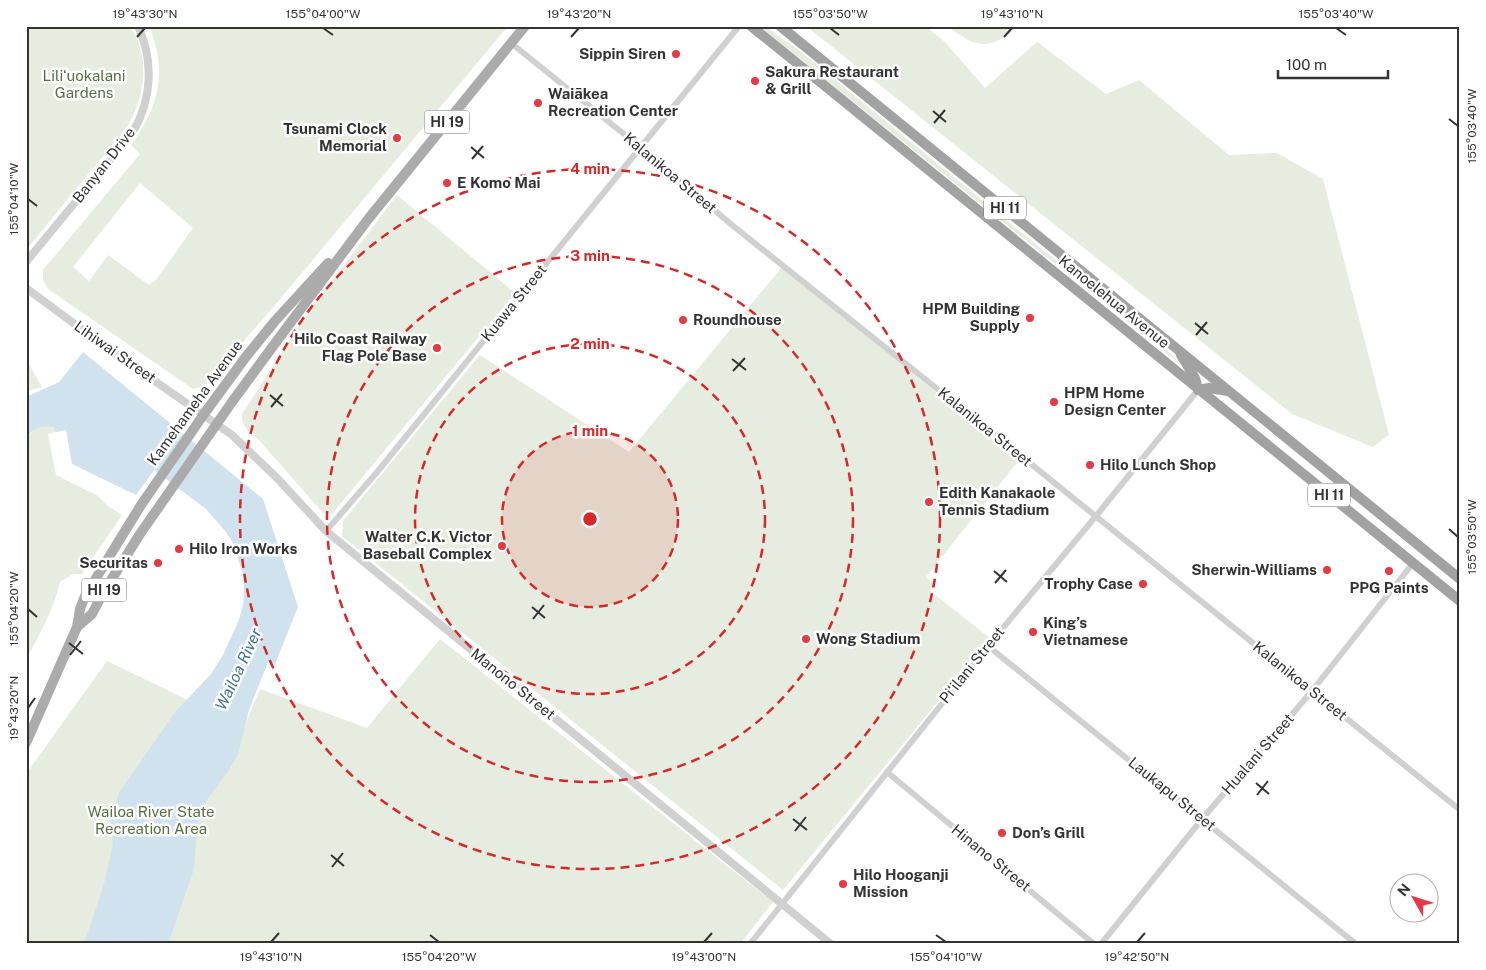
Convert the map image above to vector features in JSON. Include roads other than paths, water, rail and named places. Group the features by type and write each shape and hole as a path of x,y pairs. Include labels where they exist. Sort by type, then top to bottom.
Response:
{"highway":[{"name":"Kanoelehua Avenue","path":"751,26 1460,601"},
{"name":"Kanoelehua Avenue","path":"780,26 1460,579"},
{"path":"1178,349 1195,378 1198,390 1209,388 1229,391"}],"main road":[{"name":"Kamehameha Avenue","path":"77,627 92,614 102,593 129,550 279,338 369,218 525,26"},
{"name":"Kamehameha Avenue","path":"26,743 77,627 80,608 90,586 158,480 245,358 275,321 369,218"}],"street":[{"name":"Banyan Drive","path":"26,262 133,132 141,117 148,92 149,66 146,49 138,26"},
{"name":"Kuawa Street","path":"326,531 378,470 739,26"},
{"name":"Kalanikoa Street","path":"511,43 640,147 732,225 1460,810"},
{"name":"Lihiwai Street","path":"26,288 99,342 204,414"},
{"name":"Pi‘ilani Street","path":"750,944 988,646 1198,390"},
{"name":"Manono Street","path":"204,414 259,460 326,531 832,944"},
{"name":"Hualani Street","path":"1101,944 1202,819 1312,691 1413,563"},
{"name":"Laukapu Street","path":"988,646 1356,944"},
{"name":"Hinano Street","path":"887,772 1094,944"}],"water":[{"name":"Wailoa River","path":"83,352 263,499 298,607 275,664 268,662 249,710 238,754 201,811 197,828 194,869 168,944 84,944 104,884 113,844 110,820 120,791 176,711 211,674 223,655 239,620 243,605 243,575 234,545 226,532 206,509 154,470 136,495 72,464 66,430 56,432 53,427 41,427 31,432 26,438 26,397 59,382"}],"place":[{"name":"Sippin Siren","path":"676,54"},
{"name":"Sakura Restaurant & Grill","path":"755,81"},
{"name":"Waiākea Recreation Center","path":"538,103"},
{"name":"Tsunami Clock Memorial","path":"397,138"},
{"name":"E Komo Mai","path":"447,183"},
{"name":"HPM Building Supply","path":"1030,318"},
{"name":"Roundhouse","path":"683,320"},
{"name":"Hilo Coast Railway Flag Pole Base","path":"437,348"},
{"name":"HPM Home Design Center","path":"1054,402"},
{"name":"Hilo Lunch Shop","path":"1090,465"},
{"name":"Edith Kanakaole Tennis Stadium","path":"929,502"},
{"name":"Walter C.K. Victor Baseball Complex","path":"502,546"},
{"name":"Hilo Iron Works","path":"179,549"},
{"name":"Securitas","path":"158,563"},
{"name":"Sherwin-Williams","path":"1327,570"},
{"name":"PPG Paints","path":"1389,571"},
{"name":"Trophy Case","path":"1143,584"},
{"name":"King’s Vietnamese","path":"1033,632"},
{"name":"Wong Stadium","path":"806,639"},
{"name":"Don’s Grill","path":"1002,833"},
{"name":"Hilo Hooganji Mission","path":"843,884"}],"park label":[{"name":"Liliʻuokalani Gardens","path":"84,84"},
{"name":"Wailoa River State Recreation Area","path":"151,820"}]}
